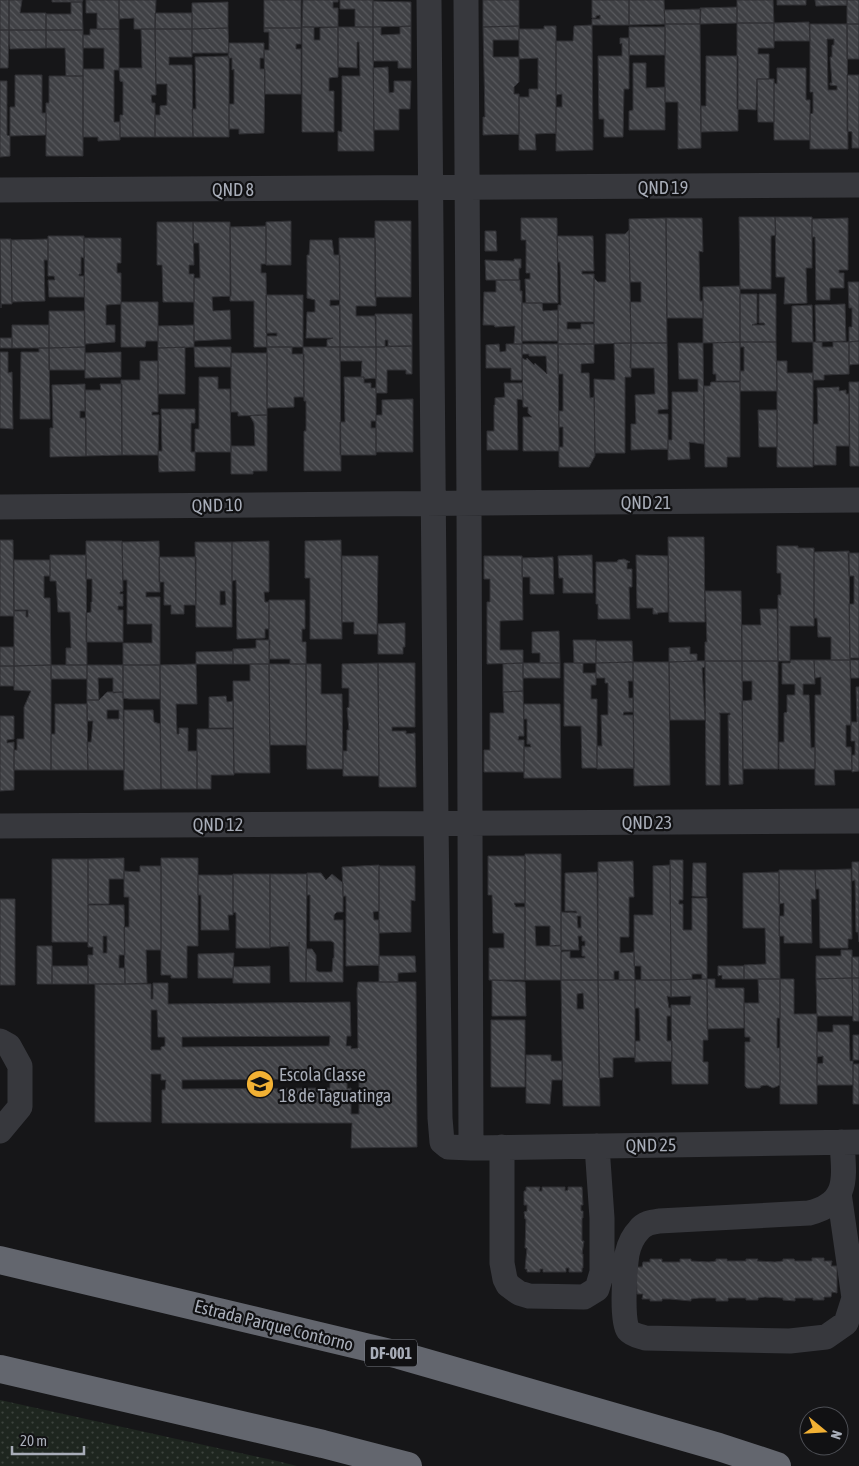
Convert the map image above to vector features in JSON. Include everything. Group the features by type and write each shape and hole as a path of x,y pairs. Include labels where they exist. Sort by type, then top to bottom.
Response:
{"highway":[{"name":"Estrada Parque Contorno","path":"0,1260 399,1355 719,1447 777,1466"},
{"path":"0,1369 323,1444 408,1466"}],"street":[{"path":"429,0 436,822"},
{"path":"466,0 472,1148"},
{"name":"QND 19","path":"467,188 859,185"},
{"name":"QND 8","path":"0,190 467,188"},
{"name":"QND 21","path":"433,503 859,500"},
{"name":"QND 10","path":"0,507 433,503"},
{"name":"QND 23","path":"436,822 859,821"},
{"name":"QND 12","path":"0,826 436,822"},
{"name":"QND 25","path":"436,822 440,1132 443,1145 455,1148 472,1148 851,1142"},
{"path":"0,1041 9,1046 20,1066 20,1107 0,1132"},
{"path":"840,1193 831,1205 822,1210 809,1213 659,1221 643,1226 634,1236 627,1254 624,1300 626,1328 632,1334 645,1338 790,1341 826,1338 846,1323 854,1298 840,1193 843,1170 851,1142"},
{"path":"502,1147 502,1263 508,1285 519,1293 529,1296 584,1297 597,1289 602,1272 602,1218 596,1146"}],"shaded area":[{"path":"0,1400 277,1461 297,1466 0,1466"}],"building":[{"path":"0,0 9,0 9,30 0,30"},
{"path":"9,0 22,0 20,13 46,13 46,30 9,30"},
{"path":"52,0 83,0 82,2 52,2"},
{"path":"86,0 119,0 119,29 97,29 97,13 86,13"},
{"path":"119,0 156,0 155,29 134,29 134,18 119,19"},
{"path":"264,0 301,0 301,28 264,28"},
{"path":"303,0 338,0 338,2 333,2 333,8 338,8 338,27 302,27"},
{"path":"340,0 373,0 373,27 355,27 355,9 340,9"},
{"path":"483,0 519,0 519,26 483,27"},
{"path":"592,0 629,0 629,25 592,25 592,19 600,19 600,15 592,18"},
{"path":"629,0 664,0 665,24 629,25"},
{"path":"737,0 773,0 774,23 737,23"},
{"path":"777,0 806,0 806,5 777,5"},
{"path":"815,0 847,0 847,5 816,6"},
{"path":"847,0 859,0 859,24 847,24"},
{"path":"373,1 411,2 411,26 373,27"},
{"path":"71,2 82,2 83,30 46,30 46,14 71,14"},
{"path":"228,2 228,28 192,29 192,3"},
{"path":"737,7 737,23 700,24 700,8"},
{"path":"701,9 700,24 665,24 664,10"},
{"path":"155,13 192,13 192,29 155,29"},
{"path":"809,22 810,41 774,41 774,23"},
{"path":"737,23 774,23 774,48 758,48 758,54 769,54 769,79 757,79 756,110 737,109"},
{"path":"665,24 700,24 701,148 678,149 678,102 665,102"},
{"path":"810,24 847,24 848,149 810,149 810,114 813,113 813,92 810,92","holes":["827,39 834,39 832,57 830,57 832,83 830,85 837,86 837,90 828,90"]},
{"path":"847,24 859,24 859,59 847,59"},
{"path":"592,25 593,150 556,151 556,107 562,107 562,94 556,95 556,41 573,41 574,26"},
{"path":"411,26 411,68 398,68 398,61 373,61 373,27 381,27 381,35 400,34 400,27"},
{"path":"519,26 519,40 493,40 493,57 519,57 519,82 514,87 514,94 519,94 519,134 483,135 483,117 485,117 483,27"},
{"path":"544,26 556,26 556,133 535,134 536,150 519,150 519,97 529,97 529,89 538,89 538,58 519,59 519,29 544,29"},
{"path":"302,27 314,27 314,40 320,40 320,28 338,27 338,77 329,78 329,91 334,91 334,132 302,132"},
{"path":"338,27 373,27 374,151 338,151 338,131 342,132 342,76 360,76 359,42 357,42 357,68 338,67"},
{"path":"629,27 665,27 665,55 629,55"},
{"path":"228,28 229,53 192,53 192,29"},
{"path":"264,28 301,28 301,44 296,44 296,49 301,49 301,94 265,94 264,50 269,50 269,32 264,32"},
{"path":"90,29 119,29 119,70 114,70 114,122 120,122 120,140 98,141 98,137 83,137 83,69 104,69 104,48 83,48 83,35 90,35"},
{"path":"141,29 155,29 156,95 151,95 152,103 155,103 155,137 120,137 120,115 123,115 123,82 120,81 119,68 142,68"},
{"path":"155,29 192,29 192,57 169,57 169,65 192,65 193,137 155,137 155,115 160,115 160,106 167,105 167,84 156,84"},
{"path":"0,30 9,30 8,68 0,68"},
{"path":"9,30 46,30 46,48 10,49"},
{"path":"46,30 83,30 83,76 66,76 65,48 46,48"},
{"path":"620,38 629,38 629,89 624,89 623,137 604,137 604,119 599,119 598,56 622,56"},
{"path":"229,43 264,43 264,58 260,58 260,69 265,69 264,133 239,134 239,129 229,129 229,104 234,104 234,69 232,70 232,58 228,58"},
{"path":"229,56 229,137 193,137 192,109 196,109 195,57"},
{"path":"706,56 738,56 738,131 701,132 701,106 706,106"},
{"path":"633,63 646,63 646,88 665,87 665,130 629,130 629,111 633,110"},
{"path":"388,67 389,93 394,92 394,81 411,81 410,109 399,109 399,130 374,130 373,68"},
{"path":"777,68 806,68 806,100 810,100 810,140 774,140 774,83 777,84"},
{"path":"15,75 42,75 42,113 46,113 46,135 10,136 10,107 15,107"},
{"path":"847,75 859,75 859,148 852,148 852,132 847,131"},
{"path":"49,76 83,76 83,156 46,156 46,103 49,103"},
{"path":"757,79 774,79 774,122 758,122"},
{"path":"0,81 7,81 7,135 10,136 10,156 0,157"},
{"path":"739,217 775,217 776,235 771,236 771,289 740,289"},
{"path":"775,217 812,217 812,268 806,268 807,303 784,304 785,277 776,277"},
{"path":"521,218 557,218 558,303 526,303 525,279 530,279 530,273 526,273 526,240 521,240"},
{"path":"666,218 667,343 631,343 630,302 641,302 641,282 630,282 629,219"},
{"path":"666,218 702,218 703,252 699,251 700,301 703,301 703,318 667,318"},
{"path":"848,218 848,270 839,270 839,273 844,273 844,288 830,288 830,300 816,300 815,237 812,237 812,219"},
{"path":"291,221 291,265 266,265 266,222"},
{"path":"375,221 411,221 411,297 375,297"},
{"path":"157,222 193,222 194,265 189,265 189,274 194,274 194,302 163,302 162,265 157,265"},
{"path":"193,222 230,222 231,296 212,297 213,311 230,310 231,339 194,341 194,278 200,278 199,243 193,243"},
{"path":"266,226 266,264 261,264 261,273 266,273 267,347 254,347 254,301 230,301 230,227"},
{"path":"629,230 631,343 594,344 594,278 598,282 606,282 606,234 625,234"},
{"path":"485,231 496,231 497,251 485,251"},
{"path":"48,236 84,236 84,258 81,257 81,274 79,276 84,276 84,297 49,297 48,280 55,280 54,276 48,276"},
{"path":"557,236 593,236 594,271 582,271 582,274 594,274 594,322 567,322 567,329 581,329 581,324 594,324 594,344 558,344 558,305 561,305"},
{"path":"84,238 121,238 121,263 117,263 117,273 121,273 121,304 106,305 106,325 115,325 115,342 85,344"},
{"path":"339,238 375,238 376,306 356,306 356,316 376,316 376,347 340,347"},
{"path":"0,239 11,239 12,304 1,304 1,308"},
{"path":"48,239 48,260 44,260 45,301 12,302 11,240"},
{"path":"310,240 332,240 334,255 340,255 340,300 330,300 330,306 340,305 340,347 327,347 327,340 333,338 306,338 307,312 315,312 315,300 307,298 307,255 309,255"},
{"path":"514,259 521,259 519,280 486,280 485,260 514,261"},
{"path":"496,280 520,280 520,291 522,291 522,344 514,344 515,326 495,327 494,325 483,325 484,292 496,292"},
{"path":"848,282 859,282 859,341 849,342 849,327 852,327 852,308 849,308"},
{"path":"740,286 740,342 703,343 703,287"},
{"path":"740,294 757,294 757,323 752,325 765,325 764,323 759,323 759,294 776,294 776,342 740,342"},
{"path":"266,295 303,295 303,347 267,347 266,336 277,336 277,333 266,333"},
{"path":"121,302 158,302 158,341 146,341 145,347 121,347"},
{"path":"522,303 542,303 543,311 558,310 558,341 522,341"},
{"path":"845,304 846,341 816,342 815,305"},
{"path":"812,305 813,342 792,342 792,306"},
{"path":"49,311 84,311 85,347 49,348"},
{"path":"375,314 412,314 412,346 388,346 388,340 385,340 385,347 376,347"},
{"path":"12,325 49,325 49,348 12,348"},
{"path":"194,325 194,347 158,348 158,326"},
{"path":"0,338 12,338 12,348 0,348"},
{"path":"859,341 859,364 849,365 849,342"},
{"path":"740,342 776,342 777,391 740,391 740,371 744,371 744,347 740,347"},
{"path":"740,342 740,381 716,381 716,374 713,374 713,343"},
{"path":"813,342 822,342 822,347 833,347 833,342 849,342 849,374 824,375 824,380 813,380"},
{"path":"614,343 631,343 631,377 625,377 625,453 595,453 594,379 615,380"},
{"path":"631,343 667,343 668,409 658,410 658,414 668,414 668,449 631,450 631,424 636,424 635,395 655,394 654,368 630,368"},
{"path":"678,343 703,343 704,444 689,442 690,459 668,460 668,440 672,440 672,392 698,392 698,379 679,379"},
{"path":"499,344 500,352 506,351 506,344 522,344 522,380 511,380 511,368 486,368 486,345"},
{"path":"522,344 558,344 559,451 523,451 523,417 532,417 528,413 528,407 523,407 522,358 526,360 527,358 534,365 535,363 547,374 546,356 522,354"},
{"path":"558,344 594,344 594,363 581,364 581,373 589,373 590,398 594,397 595,456 589,467 559,467 559,447 563,447 563,427 559,427 559,411 563,411 563,374 558,374"},
{"path":"412,346 412,374 406,374 406,370 387,370 387,393 376,393 376,347"},
{"path":"85,347 85,370 49,370 49,348"},
{"path":"185,347 185,394 158,394 158,348"},
{"path":"194,347 231,347 231,367 195,367"},
{"path":"267,347 292,347 292,354 304,354 304,397 294,397 294,407 267,408"},
{"path":"303,347 340,347 341,471 304,471 306,401 304,401"},
{"path":"340,347 376,347 376,378 364,379 364,377 361,377 362,361 340,361"},
{"path":"39,348 49,348 50,419 20,419 21,352 39,352"},
{"path":"0,352 8,352 8,373 12,372 13,429 0,428"},
{"path":"121,352 121,377 85,378 85,353"},
{"path":"231,353 267,353 267,415 238,416 238,412 231,412"},
{"path":"140,361 158,361 158,412 152,412 152,415 159,415 158,455 122,455 121,380 140,380"},
{"path":"777,361 787,361 787,373 813,373 813,467 777,467"},
{"path":"199,377 218,377 218,389 230,389 231,452 195,452 195,429 199,429"},
{"path":"344,377 364,377 364,383 371,383 371,388 376,388 376,421 371,421 371,428 376,428 376,455 340,455 340,422 345,422"},
{"path":"711,382 740,382 740,457 727,457 727,467 705,467 704,386 710,386"},
{"path":"849,382 859,382 859,466 850,466"},
{"path":"504,383 522,383 523,400 517,399 518,450 487,450 487,431 494,431 495,398 505,397"},
{"path":"85,384 85,411 80,411 80,418 86,418 86,456 50,457 50,428 53,428 52,385"},
{"path":"100,384 122,384 122,455 86,456 85,390 101,390"},
{"path":"839,387 839,391 846,390 846,394 849,394 849,446 836,446 836,465 814,465 813,424 818,424 817,388"},
{"path":"413,399 413,452 376,452 376,415 382,415 382,400"},
{"path":"161,409 195,409 195,423 191,423 191,452 195,452 195,471 159,472 158,451 162,451"},
{"path":"758,410 777,410 777,447 759,447"},
{"path":"267,415 267,471 253,471 253,474 231,474 231,446 255,446 254,423 250,416"},
{"path":"668,537 704,537 705,622 669,622"},
{"path":"0,540 13,540 14,616 0,616"},
{"path":"341,540 342,639 310,639 310,578 305,578 305,541"},
{"path":"86,541 122,541 123,591 120,594 123,594 123,606 118,606 118,610 123,610 123,642 86,642 86,613 91,612 92,579 86,579"},
{"path":"159,541 160,592 146,592 146,597 160,597 160,665 123,665 123,643 152,643 152,624 127,624 127,580 123,580 122,542"},
{"path":"269,541 269,592 264,592 265,602 269,602 269,629 265,629 265,638 237,639 236,580 232,581 232,542"},
{"path":"195,542 232,542 232,627 196,627","holes":["220,591 225,591 226,605 220,605"]},
{"path":"777,546 814,548 814,626 790,626 790,661 778,661 778,595 781,595 781,573 777,573"},
{"path":"849,551 850,660 831,660 831,637 818,637 817,618 814,618 814,552"},
{"path":"848,553 859,553 859,658 850,658 849,604 854,604 854,576 849,576"},
{"path":"50,555 86,555 87,665 66,665 66,648 71,648 70,612 58,612 56,581 50,581"},
{"path":"592,555 593,593 563,593 563,578 559,578 558,556"},
{"path":"636,555 668,556 668,612 653,614 653,608 637,608"},
{"path":"342,556 378,556 377,634 354,634 354,622 342,622"},
{"path":"484,556 522,556 523,620 500,621 500,650 523,650 523,663 487,664 487,602 490,602 490,579 484,579"},
{"path":"159,557 196,557 196,605 184,605 184,614 171,614 171,605 164,605 164,582 159,582"},
{"path":"553,557 554,594 530,594 530,577 522,577 522,558"},
{"path":"624,559 630,562 627,563 627,569 632,569 632,587 629,587 630,619 598,619 596,562 617,562"},
{"path":"14,560 50,560 50,576 44,576 44,598 50,598 51,665 14,666 14,611 26,611 26,617 28,617 28,610 14,610"},
{"path":"705,591 741,591 742,661 705,661 705,642 707,642"},
{"path":"269,600 305,600 305,629 302,629 302,642 306,642 306,664 290,664 290,659 269,659"},
{"path":"760,609 777,609 778,661 742,661 742,625 761,625"},
{"path":"405,623 405,647 403,647 403,654 378,654 378,624"},
{"path":"559,631 560,663 540,663 540,653 532,653 532,632"},
{"path":"256,640 270,640 269,664 233,664 233,649 256,648"},
{"path":"573,640 596,640 596,663 574,663"},
{"path":"596,641 632,641 633,662 596,663"},
{"path":"0,647 14,647 14,666 0,666"},
{"path":"690,647 690,654 697,654 697,661 669,662 669,648"},
{"path":"233,651 233,664 196,664 196,652"},
{"path":"791,660 814,660 815,684 803,684 803,695 809,695 811,748 815,747 815,769 779,769 779,742 784,742 784,713 787,712 787,695 795,695 795,684 782,684 782,663 790,663"},
{"path":"814,660 850,660 851,725 846,725 846,747 851,747 852,770 834,770 835,785 815,785 815,695 821,695 821,677 815,678"},
{"path":"850,660 859,660 859,678 851,678"},
{"path":"705,661 705,667 702,668 705,720 670,720 669,662"},
{"path":"705,661 742,661 743,784 729,785 728,715 730,713 719,713 720,785 706,785"},
{"path":"742,661 778,661 778,769 743,769 742,701 752,700 752,681 742,681"},
{"path":"633,662 669,662 670,785 634,786"},
{"path":"633,662 633,681 628,681 629,698 633,698 633,712 624,712 623,715 633,715 634,768 597,769 597,746 602,746 601,715 608,715 608,683 605,683 605,678 596,678 596,663"},
{"path":"378,663 379,776 343,776 343,751 347,751 347,730 349,730 347,708 349,707 349,688 342,688 342,664"},
{"path":"378,663 415,663 415,727 392,727 392,731 406,731 406,734 415,733 416,787 379,787"},
{"path":"523,663 523,691 503,692 503,664"},
{"path":"523,663 560,663 560,678 523,678"},
{"path":"564,663 583,663 583,673 596,673 596,685 591,685 591,699 597,699 597,768 582,768 581,726 564,726"},
{"path":"196,664 197,704 176,704 177,734 179,734 179,728 188,728 188,751 197,751 197,789 161,789 160,665"},
{"path":"250,664 269,664 270,773 234,773 233,681 250,681"},
{"path":"269,664 306,664 306,745 270,745"},
{"path":"306,664 321,664 321,694 342,694 343,769 307,769"},
{"path":"51,665 87,665 87,679 51,679"},
{"path":"51,665 51,770 14,770 14,750 17,750 17,739 24,739 24,707 31,691 14,690 14,666"},
{"path":"87,665 123,665 123,692 113,693 113,678 98,678 99,700 87,700"},
{"path":"123,665 160,665 160,699 123,698"},
{"path":"0,666 14,666 14,686 0,686"},
{"path":"856,687 859,687 859,771 852,772 852,755 855,755 855,741 851,741 851,722 857,722"},
{"path":"523,691 524,736 519,736 518,740 524,740 524,772 484,772 484,750 490,750 490,713 504,713 503,692"},
{"path":"107,692 123,692 124,770 88,770 87,742 91,742 93,721 87,721 87,700 99,700","holes":["107,710 119,710 119,719 107,719"]},
{"path":"226,696 227,702 233,701 233,728 209,728 209,697"},
{"path":"55,704 87,704 88,770 51,770 51,734 55,734"},
{"path":"524,704 560,704 561,778 524,778 524,747 531,747 530,744 527,744 527,719 524,719"},
{"path":"124,710 153,710 154,722 160,724 161,789 124,790"},
{"path":"0,716 14,716 14,739 7,740 7,743 14,742 14,790 0,791"},
{"path":"197,729 233,729 234,775 211,775 211,789 197,789"},
{"path":"525,854 561,854 561,945 550,946 561,946 561,980 525,980","holes":["535,926 550,926 550,946 536,946"]},
{"path":"488,856 525,856 525,903 514,903 516,907 525,907 525,980 489,980 489,948 504,948 504,933 493,933 492,895 488,895"},
{"path":"124,858 124,879 109,879 109,904 88,904 88,859"},
{"path":"161,858 198,858 198,946 187,946 187,978 171,978 171,975 161,975"},
{"path":"52,859 88,859 88,942 52,942"},
{"path":"670,860 683,860 683,900 679,900 679,904 683,904 683,930 692,930 692,898 707,898 707,979 702,979 702,974 692,974 692,979 671,980"},
{"path":"633,861 634,897 629,897 629,937 620,937 620,953 634,952 635,980 619,980 619,971 614,971 614,980 598,980 598,862"},
{"path":"852,862 859,862 859,942 858,932 856,932 855,880 852,881"},
{"path":"693,863 706,863 706,897 692,896"},
{"path":"379,865 379,911 373,912 374,920 379,920 379,965 346,966 346,896 343,896 342,867"},
{"path":"670,865 671,980 641,980 641,966 634,966 634,915 653,915 653,866"},
{"path":"140,866 161,866 161,950 146,950 147,983 125,984 124,927 129,927 129,897 124,897 124,871 140,872"},
{"path":"379,866 415,866 415,901 411,900 411,932 379,933"},
{"path":"851,869 852,939 848,939 848,948 820,948 819,889 816,889 815,870"},
{"path":"779,870 815,870 816,899 811,899 812,943 784,943 784,936 779,936 779,916 784,916 784,903 779,904"},
{"path":"597,872 598,980 561,980 561,952 570,951 570,958 585,958 585,956 582,956 582,946 585,946 585,941 582,941 582,936 578,936 579,950 561,950 561,912 577,913 576,911 565,911 565,873","holes":["577,916 581,916 581,928 578,928"]},
{"path":"779,872 780,979 744,979 744,965 766,964 765,928 743,928 743,873"},
{"path":"307,873 321,873 326,880 332,874 343,883 343,912 337,912 334,915 334,920 343,920 343,982 306,982 306,949 312,949 316,955 316,970 319,972 332,972 334,958 334,943 331,941 310,941 310,895 307,895"},
{"path":"233,874 270,874 270,948 236,948 236,913 233,912"},
{"path":"270,874 307,874 306,982 290,982 289,942 289,946 270,947"},
{"path":"198,875 233,875 233,915 228,915 229,930 201,930 201,895 198,895"},
{"path":"0,899 15,899 15,985 0,985"},
{"path":"88,905 124,905 125,955 119,955 119,968 125,968 125,984 88,984 88,955 93,955 93,947 88,947","holes":["103,936 107,936 107,953 103,953"]},
{"path":"37,946 52,946 52,984 37,984"},
{"path":"841,950 852,950 852,978 816,979 816,956 841,956"},
{"path":"234,953 233,978 198,978 198,954"},
{"path":"379,956 415,956 416,972 398,973 398,982 379,982"},
{"path":"852,957 859,957 859,978 852,978"},
{"path":"52,966 88,966 88,984 52,984"},
{"path":"270,966 270,983 233,983 233,967"},
{"path":"718,966 744,966 744,979 722,979 722,975 718,976"},
{"path":"852,978 859,978 859,1021 853,1021"},
{"path":"852,978 853,1016 817,1016 816,979"},
{"path":"707,979 708,1040 703,1040 703,1062 708,1062 708,1084 672,1084 671,1005 690,1005 691,996 671,997 671,980"},
{"path":"707,979 715,979 715,988 744,988 744,1028 707,1029"},
{"path":"758,979 780,979 780,1018 777,1018 777,1048 780,1048 780,1085 773,1088 767,1085 760,1088 747,1088 745,1086 745,1042 750,1042 750,1037 745,1037 744,1003 759,1003"},
{"path":"780,979 794,979 794,1014 817,1014 817,1104 780,1104"},
{"path":"492,980 525,982 526,1016 492,1016"},
{"path":"561,980 598,980 600,1106 563,1106","holes":["583,993 584,1009 577,1009 577,994"]},
{"path":"598,980 635,980 635,1057 613,1058 613,1077 599,1078"},
{"path":"635,980 671,980 671,997 667,996 669,1008 671,1008 671,1016 667,1016 667,1041 672,1041 672,1061 635,1062 635,1041 640,1041 639,1008 635,1008"},
{"path":"358,982 416,982 417,1147 351,1148 352,1123 162,1123 162,1090 165,1090 166,1080 161,1080 161,1074 151,1074 151,1122 95,1122 95,984 151,984 151,999 153,999 153,983 168,983 168,1004 350,1002 351,1036 347,1036 346,1046 351,1046 351,1049 358,1048","holes":["151,1010 157,1010 158,1037 165,1037 165,1046 161,1047 161,1050 151,1050","330,1036 329,1046 182,1047 182,1037","330,1079 330,1088 182,1089 182,1080","347,1079 359,1079 359,1114 351,1114 351,1088 347,1089"]},
{"path":"491,1020 525,1020 525,1087 491,1087"},
{"path":"833,1025 849,1025 850,1061 853,1061 853,1085 817,1085 817,1064 823,1063 823,1056 817,1057 817,1032 833,1032"},
{"path":"853,1035 859,1035 859,1060 853,1060"},
{"path":"526,1055 551,1055 551,1061 562,1061 562,1080 552,1080 550,1104 526,1103"},
{"path":"853,1064 859,1064 859,1104 853,1104"},
{"path":"526,1187 540,1187 539,1191 542,1191 542,1187 565,1187 565,1191 568,1190 568,1187 582,1187 582,1241 584,1241 582,1272 569,1272 569,1268 566,1268 566,1272 543,1272 543,1269 540,1269 540,1272 527,1272 527,1269 525,1269 527,1248 525,1248 526,1219 524,1212 527,1211 527,1205 524,1205 524,1191 526,1191"},
{"path":"812,1258 824,1258 824,1261 832,1261 831,1266 837,1266 837,1293 832,1292 831,1297 824,1297 824,1300 795,1298 795,1301 765,1297 758,1298 758,1300 728,1298 728,1301 716,1301 716,1298 699,1298 691,1299 691,1301 662,1299 662,1301 650,1301 650,1299 642,1299 643,1294 637,1294 636,1267 642,1267 643,1262 650,1262 650,1259 662,1259 662,1262 680,1262 680,1259 709,1262 716,1261 716,1259 746,1261 746,1259 758,1259 757,1261 775,1262 783,1261 783,1259 812,1261"}],"place":[{"name":"Escola Classe 18 de Taguatinga","path":"260,1084"}]}
